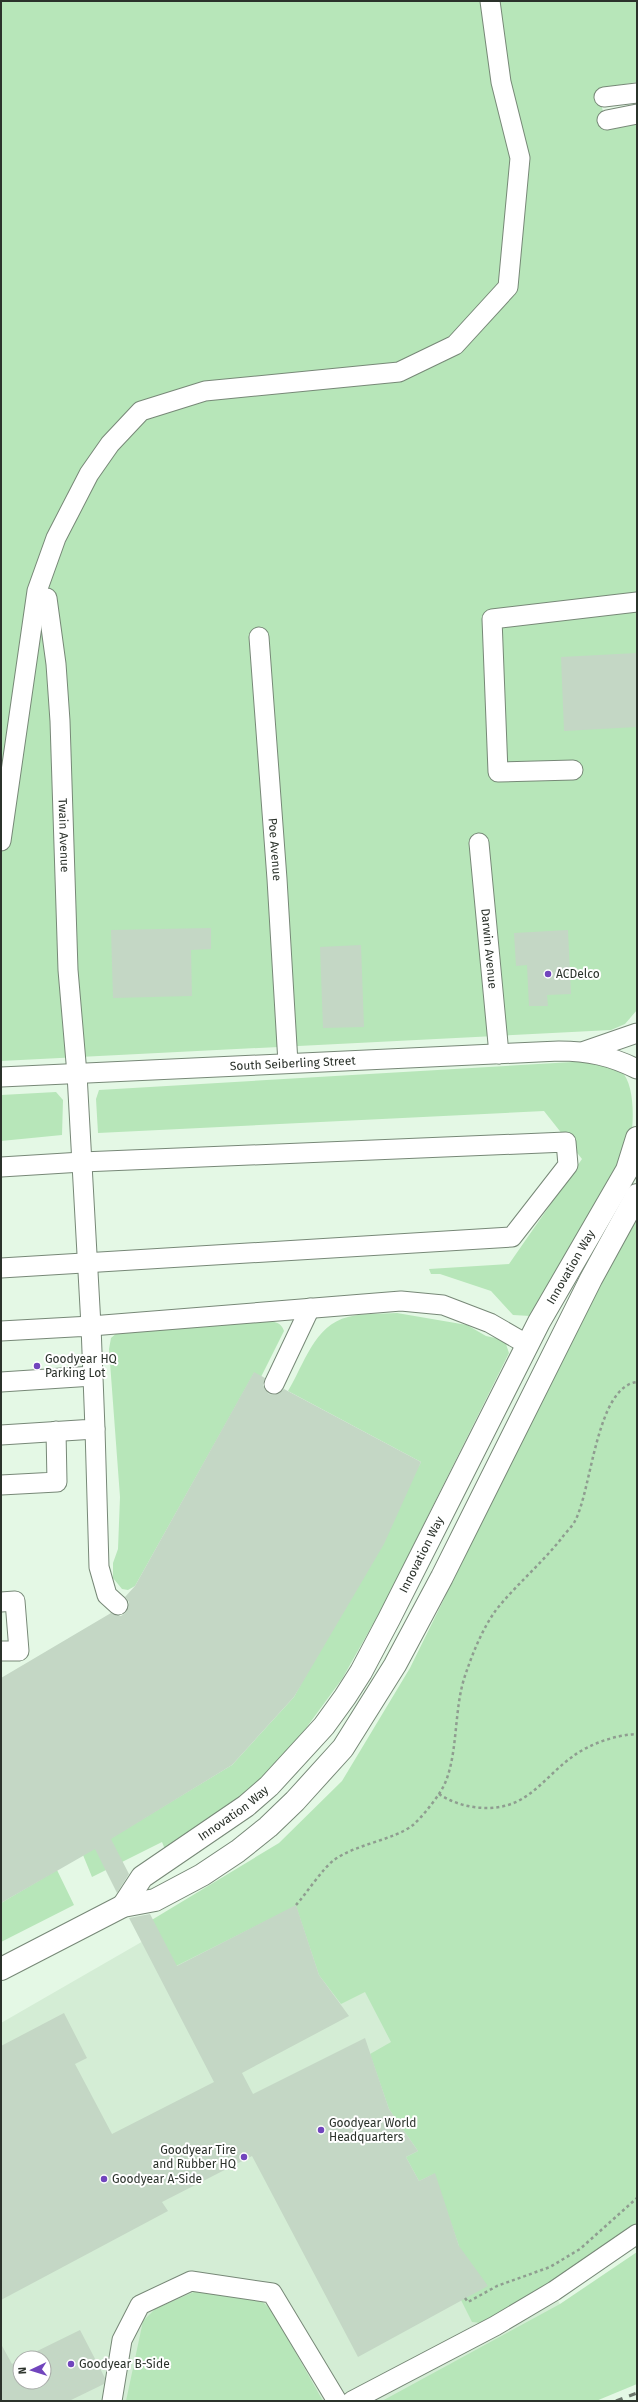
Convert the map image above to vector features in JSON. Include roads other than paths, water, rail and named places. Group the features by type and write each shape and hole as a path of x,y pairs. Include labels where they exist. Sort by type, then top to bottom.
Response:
{"main road":[{"name":"Innovation Way","path":"123,1906 142,1877 246,1806 296,1760 324,1726 361,1672 528,1345 578,1252 627,1170 637,1138"},
{"name":"Innovation Way","path":"1,1969 123,1906 154,1900 202,1876 238,1851 295,1802 343,1748 395,1666 442,1577 591,1279 637,1195"}],"street":[{"path":"1,841 37,591 56,538 89,474 110,444 141,411 205,391 399,372 455,345 508,287 520,158 501,82 490,1"},
{"path":"604,97 637,92"},
{"path":"607,120 637,114"},
{"name":"Twain Avenue","path":"47,598 56,664 60,721 68,970 77,1074 91,1326 99,1567 107,1595 118,1605"},
{"path":"573,770 498,772 492,619 637,602"},
{"name":"Poe Avenue","path":"259,637 277,879 288,1063"},
{"name":"Darwin Avenue","path":"479,843 499,1054"},
{"name":"South Seiberling Street","path":"585,1051 637,1033"},
{"name":"South Seiberling Street","path":"1,1077 288,1063 585,1051 614,1058 637,1068"},
{"path":"1,1167 82,1162 566,1142 568,1165 512,1237 87,1264 1,1268"},
{"path":"1,1331 91,1326 401,1301 443,1305 490,1323 528,1345"},
{"path":"274,1384 310,1308"},
{"path":"1,1382 93,1376"},
{"path":"1,1434 95,1429"},
{"path":"1,1485 57,1482 56,1431"},
{"path":"1,1602 15,1601 19,1650 1,1651"},
{"path":"352,2401 495,2326 554,2291 637,2234"},
{"path":"112,2401 122,2340 140,2305 191,2281 272,2294 337,2401"}],"railway":[{"path":"616,2401 637,2393"}],"place":[{"name":"ACDelco","path":"548,974"},
{"name":"Goodyear HQ Parking Lot","path":"37,1366"},
{"name":"Goodyear World Headquarters","path":"321,2130"},
{"name":"Goodyear Tire and Rubber HQ","path":"244,2157"},
{"name":"Goodyear A-Side","path":"104,2179"},
{"name":"Goodyear B-Side","path":"71,2364"}]}
